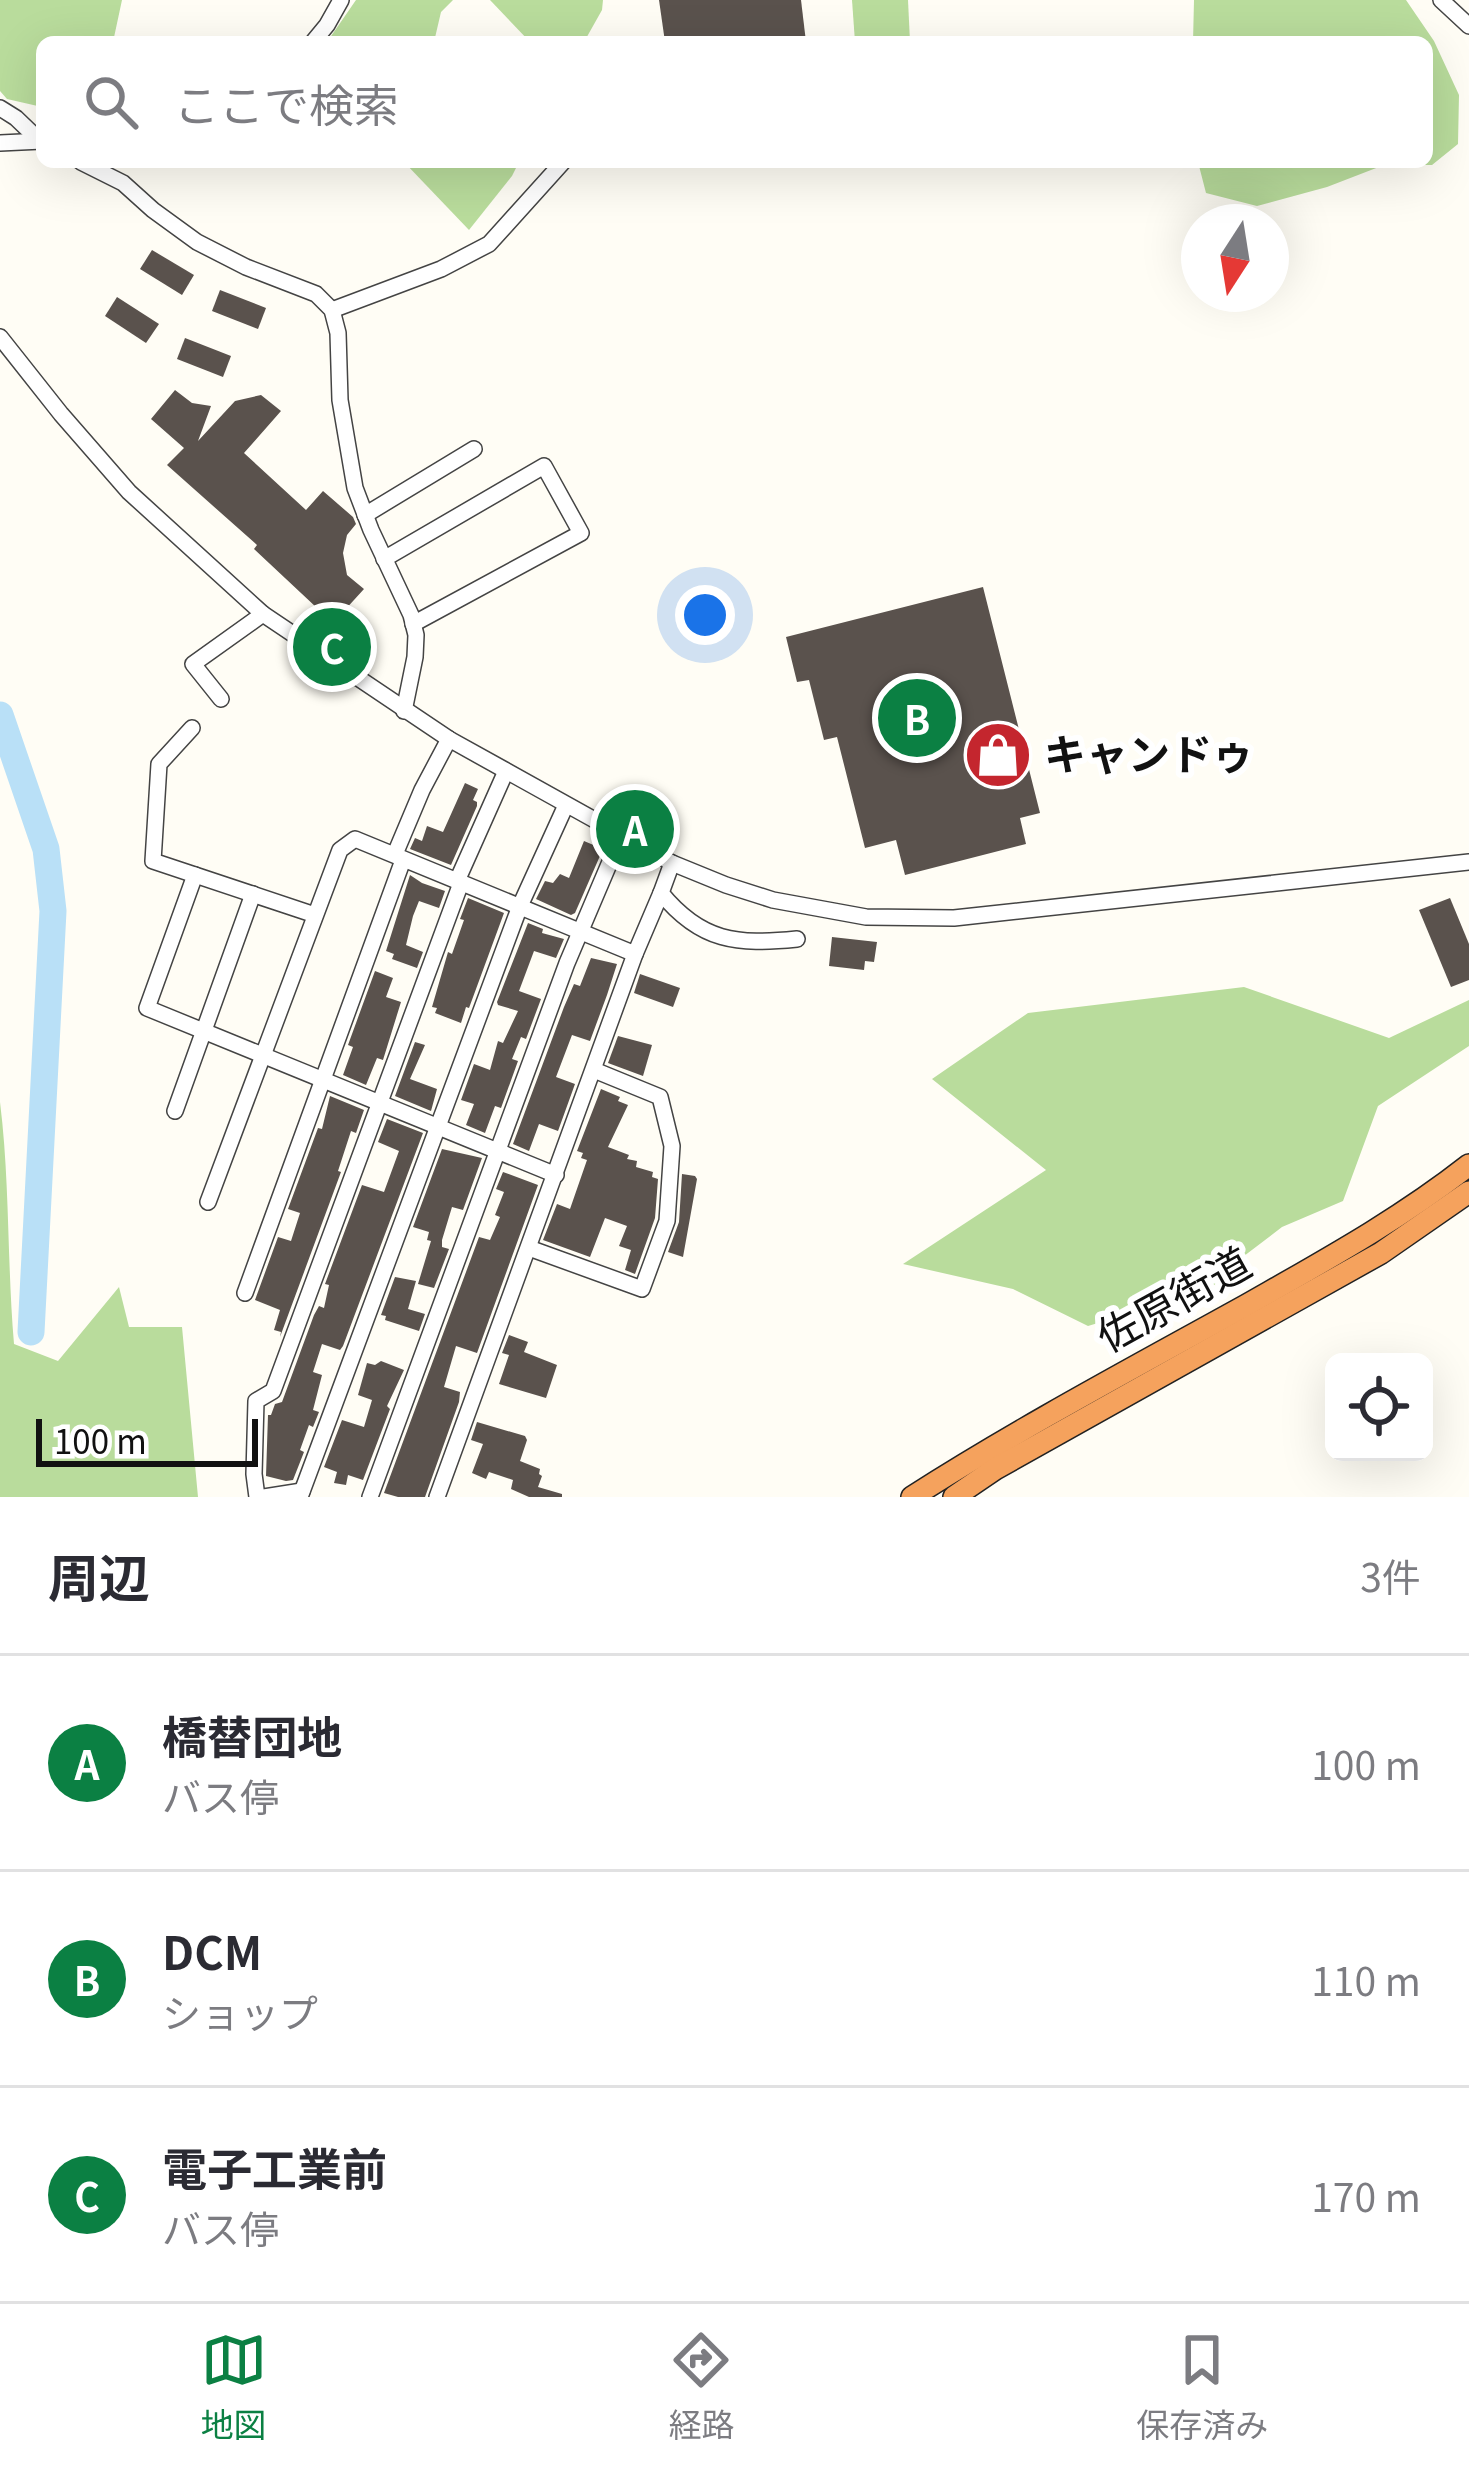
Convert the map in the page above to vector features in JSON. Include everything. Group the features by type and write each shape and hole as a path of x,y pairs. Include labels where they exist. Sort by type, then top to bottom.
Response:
{"highway":[{"name":"佐原街道","path":"1312,1280 1469,1165"},
{"name":"佐原街道","path":"912,1497 990,1460 1312,1280 1381,1252 1469,1192"},
{"name":"佐原街道","path":"954,1497 990,1460"}],"street":[{"path":"318,36 341,0"},
{"path":"1441,0 1469,26"},
{"path":"0,108 36,137"},
{"path":"0,143 36,142"},
{"path":"93,168 123,183 197,242 316,294 332,310 355,488 413,624 415,657 404,711"},
{"path":"332,310 441,269 489,244 558,168"},
{"path":"0,337 129,492 263,614 449,739 672,863 726,885 833,912 953,918 1469,862"},
{"path":"365,515 474,449"},
{"path":"384,559 544,466 581,533 413,624"},
{"path":"221,699 193,664 263,614"},
{"path":"191,728 159,764 153,861 315,915"},
{"path":"244,1293 422,790 449,739"},
{"path":"506,771 459,882 273,1391 256,1401 254,1474 261,1497 301,1494 520,906 566,805"},
{"path":"370,1497 580,931 621,836"},
{"path":"208,1202 340,850 355,839 635,954"},
{"path":"437,1497 672,863"},
{"path":"195,875 147,1008 556,1175"},
{"path":"661,893 672,907 721,938 756,944 797,939"},
{"path":"175,1111 253,894"},
{"path":"529,1248 639,1290 667,1221 672,1145 660,1096 594,1070"}],"green space":[{"path":"0,0 122,0 114,36 36,36 36,106 7,99 0,91"},
{"path":"356,0 453,0 441,12 435,36 331,36"},
{"path":"490,0 603,0 587,36 524,36"},
{"path":"852,0 908,0 910,36 855,36"},
{"path":"1194,0 1406,0 1431,36 1193,36"},
{"path":"1433,40 1459,95 1458,144 1433,164"},
{"path":"410,168 516,168 469,230"},
{"path":"1200,168 1376,168 1327,187 1249,204 1206,193"},
{"path":"1244,987 1389,1038 1469,1000 1469,1046 1378,1106 1343,1201 1282,1227 1210,1289 1088,1326 1013,1289 903,1264 1046,1170 932,1079 1028,1013"},
{"path":"0,1102 14,1344 58,1361 119,1287 129,1327 182,1327 198,1497 0,1497"}],"building":[{"path":"659,0 801,0 805,36 664,36"},
{"path":"152,250 194,275 182,295 140,269"},
{"path":"220,290 266,308 258,329 212,311"},
{"path":"117,297 159,324 146,343 105,316"},
{"path":"185,338 231,356 223,377 177,359"},
{"path":"175,390 192,403 211,406 198,441 235,401 261,395 281,411 244,453 306,510 323,491 353,517 356,524 347,535 343,553 347,575 364,589 333,623 254,549 257,545 167,465 184,448 151,419"},
{"path":"983,587 1040,813 1020,818 1026,844 905,875 896,840 865,848 837,737 824,740 809,680 797,682 786,637"},
{"path":"465,783 478,789 473,800 477,806 451,865 410,849 415,838 422,841 427,826 443,832"},
{"path":"584,841 603,849 575,913 536,899 545,881 553,883 560,874 569,878"},
{"path":"410,875 445,891 439,908 419,901 413,916 406,945 423,952 417,968 392,959 394,954 386,951"},
{"path":"468,898 504,913 461,1023 435,1013 437,1008 432,1007"},
{"path":"1450,898 1469,944 1469,980 1451,987 1419,910"},
{"path":"528,923 564,939 556,958 534,951 519,991 541,999 526,1039 521,1037 512,1059 518,1061 501,1108 495,1106 485,1133 466,1125 474,1104 461,1100 474,1064 490,1070 498,1041 503,1043 518,1011 497,1002"},
{"path":"832,937 877,942 874,962 865,961 864,970 829,966"},
{"path":"591,958 617,964 590,1041 572,1035 556,1077 575,1084 558,1131 539,1124 529,1151 513,1144 564,1007 574,984 580,986"},
{"path":"375,971 393,978 386,997 401,1002 383,1060 377,1058 366,1085 343,1075 353,1047 348,1045"},
{"path":"640,974 680,988 673,1007 634,993"},
{"path":"618,1036 652,1045 643,1076 608,1063"},
{"path":"415,1042 425,1045 410,1079 437,1089 431,1111 395,1096"},
{"path":"601,1089 628,1105 608,1147 629,1155 627,1159 637,1161 636,1167 653,1172 652,1177 658,1179 655,1218 635,1274 625,1270 631,1250 619,1246 627,1226 605,1218 590,1257 543,1240 557,1204 570,1209 587,1160 577,1151"},
{"path":"330,1096 364,1110 356,1133 351,1131 341,1172 280,1337 281,1332 274,1330 280,1310 255,1300 278,1237 291,1241 300,1213 288,1209 318,1128 322,1129"},
{"path":"387,1119 423,1133 343,1346 340,1350 322,1344 313,1372 322,1375 313,1410 319,1412 313,1427 309,1425 293,1480 266,1476 268,1415 282,1402 314,1315 319,1306 324,1308 329,1285 325,1284 362,1185 384,1192 399,1151 378,1142"},
{"path":"442,1149 482,1158 463,1210 452,1207 442,1240 442,1247 449,1249 434,1288 418,1284 431,1241 427,1240 429,1232 413,1227"},
{"path":"503,1172 538,1185 477,1353 456,1346 444,1387 460,1392 459,1402 425,1497 384,1493 479,1237 490,1240 500,1217 495,1215 504,1192 496,1189"},
{"path":"682,1174 697,1179 683,1257 668,1252 679,1222"},
{"path":"395,1277 416,1281 408,1309 425,1314 419,1331 381,1315"},
{"path":"509,1335 528,1342 524,1352 557,1365 546,1398 499,1384 509,1355 502,1353"},
{"path":"381,1361 404,1370 363,1480 348,1475 346,1485 334,1483 337,1472 324,1467 342,1420 364,1427 372,1400 358,1395 367,1363"},
{"path":"477,1422 525,1436 520,1461 540,1469 538,1487 562,1497 529,1497 511,1489 513,1480 489,1472 486,1479 472,1473 483,1444 471,1440"}],"waterway":[{"path":"0,715 46,849 53,911 31,1332"}],"place":[{"name":"電子工業前","path":"332,647"},
{"name":"DCM","path":"917,718"},
{"name":"キャンドゥ","path":"998,755"},
{"name":"橋替団地","path":"635,829"}]}
